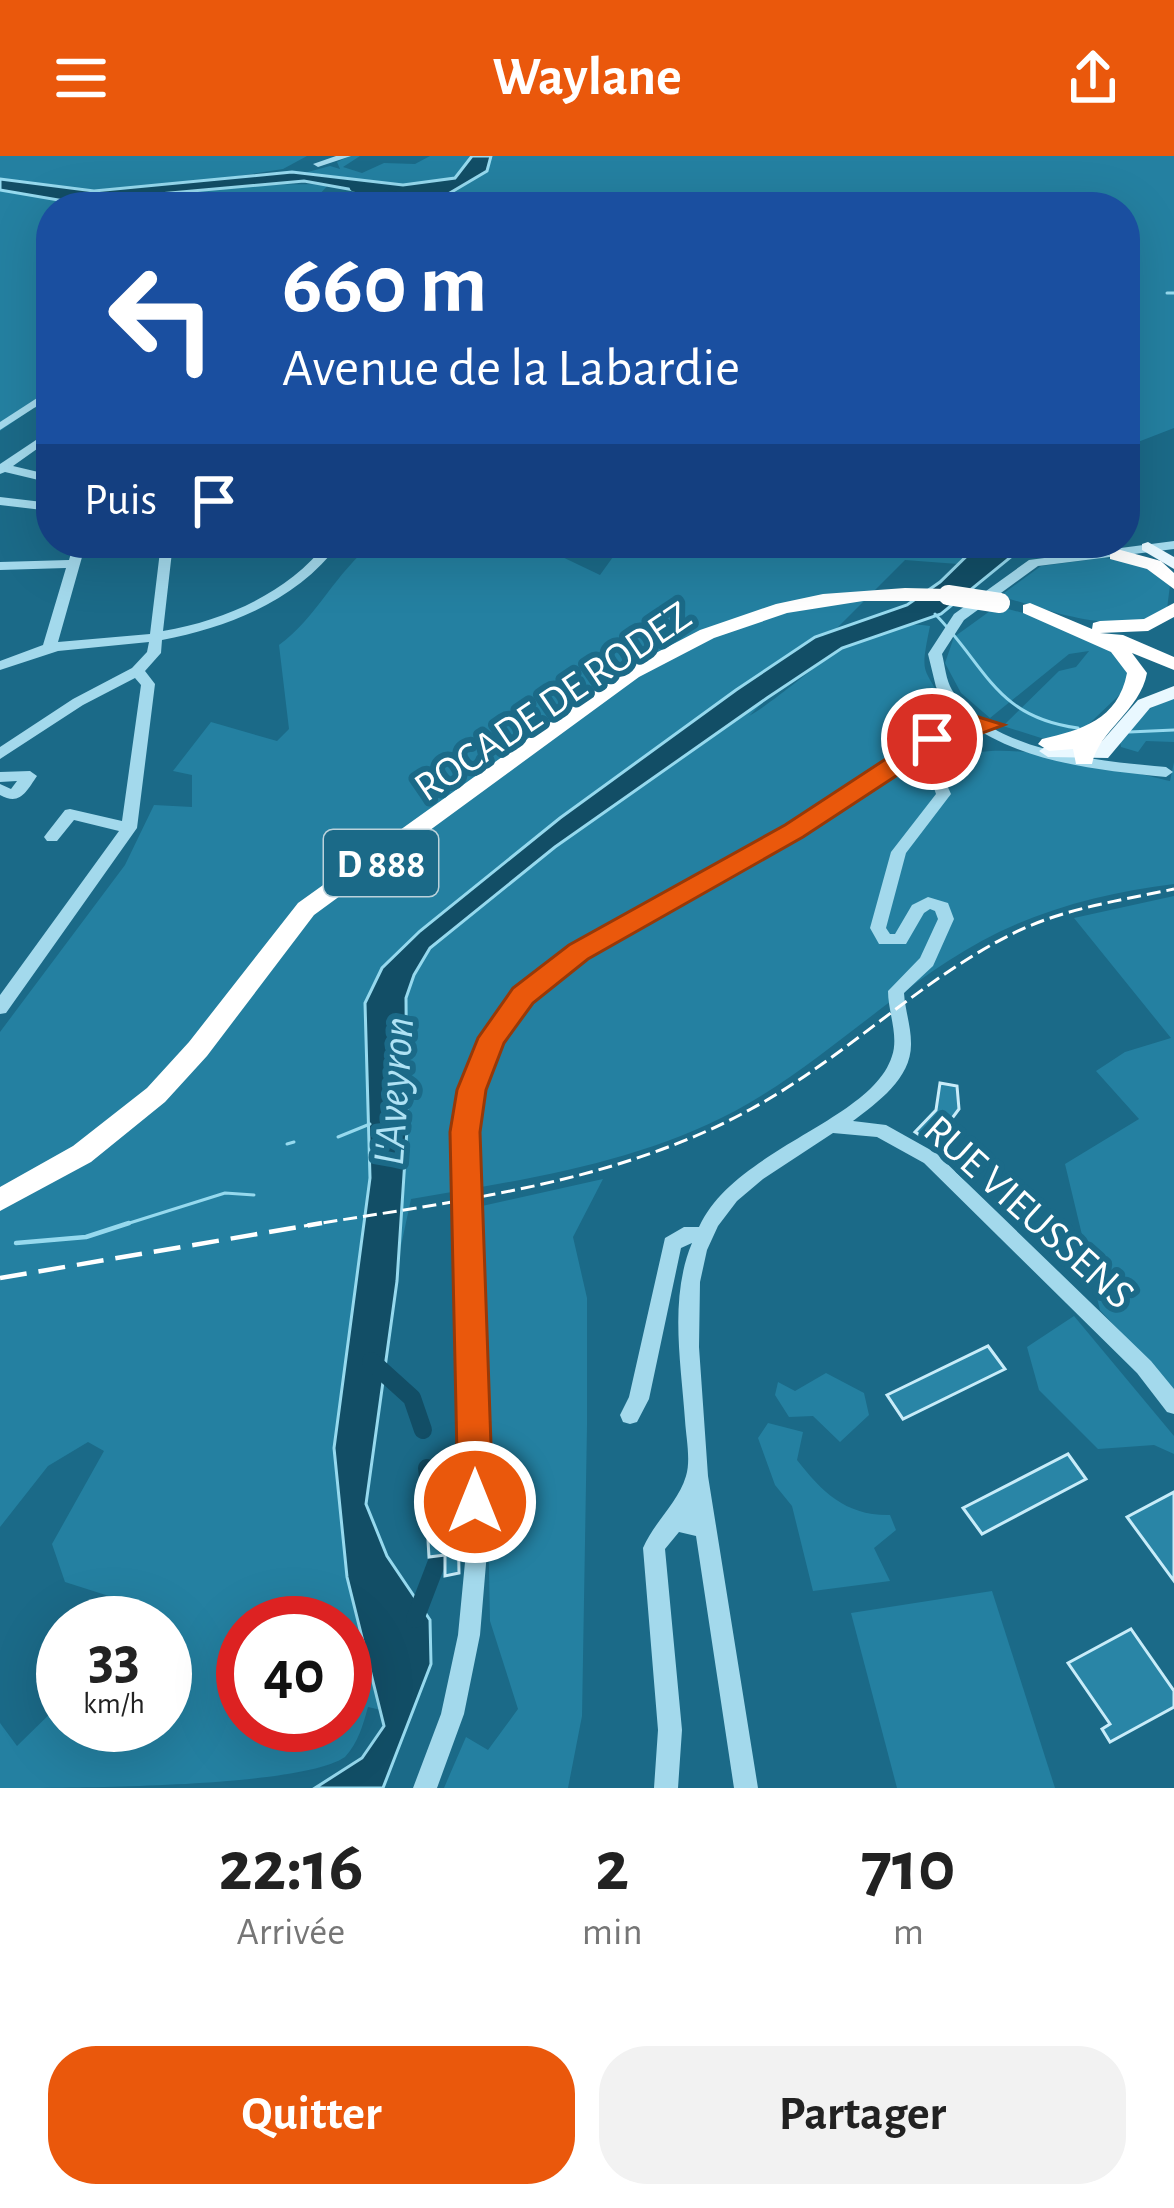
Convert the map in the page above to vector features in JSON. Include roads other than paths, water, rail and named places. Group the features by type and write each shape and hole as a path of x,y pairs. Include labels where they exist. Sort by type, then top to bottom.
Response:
{"highway":[{"path":"1155,557 1174,583"},
{"name":"ROCADE DE RODEZ","path":"0,1200 98,1143 146,1104 196,1052 260,958 306,910 680,644 754,613 864,593 1030,609"},
{"name":"ROCADE DE RODEZ","path":"0,1212 76,1171 160,1106 213,1050 271,962 314,916 387,859 698,642 763,616 827,598"},
{"path":"1030,609 1174,664"},
{"path":"1030,609 1118,648 1134,666 1138,681 1089,750 1073,742 1048,748"},
{"path":"1080,625 1128,628 1162,620 1174,609"}],"main road":[{"path":"1089,750 1144,704 1174,692"}],"street":[{"path":"318,164 346,156"},
{"path":"0,413 36,400"},
{"path":"0,427 33,401"},
{"path":"2,469 36,445"},
{"path":"2,469 36,476"},
{"path":"0,501 36,505"},
{"path":"1155,557 1174,548"},
{"path":"50,645 76,558"},
{"path":"0,754 78,702 137,671 154,653 166,558"},
{"path":"0,667 50,645 159,637 280,592 317,558"},
{"path":"1048,748 963,718 935,654 953,623 1015,572 1059,558"},
{"path":"0,566 74,564"},
{"path":"0,1007 129,828 148,684 137,671"},
{"path":"944,683 985,727"},
{"path":"425,1788 451,1723 472,1591 476,1466 464,1153 471,1090 484,1054 512,1009 562,962 794,831 963,718"},
{"path":"919,750 985,727"},
{"path":"746,1788 697,1476 690,1311 705,1234 727,1199 751,1175 856,1110 898,1066 903,1043 896,991 927,962 946,920 942,907 928,903 918,909 900,940 885,940 878,928 899,852 944,794 919,750"},
{"path":"1089,750 1170,773"},
{"path":"0,777 30,776 13,796 0,789"},
{"path":"52,837 70,814 129,828"},
{"name":"RUE VIEUSSENS","path":"856,1110 880,1130 917,1148 945,1172 1117,1340 1174,1406"},
{"name":"RUE VIEUSSENS","path":"831,1126 880,1130"},
{"path":"630,1415 639,1399 672,1244 684,1234 705,1234"},
{"path":"666,1788 670,1730 654,1548 697,1476"},
{"path":"673,1521 688,1520 704,1528"}],"water":[{"path":"472,156 491,156 487,171 451,192 365,192 304,181 181,192 36,192 36,196 0,190 0,179 94,191 292,172 403,185 455,178"},
{"name":"L'Aveyron","path":"965,558 1010,558 941,614 842,648 767,698 555,847 430,948 414,975 406,998 407,1129 397,1281 366,1504 387,1556 430,1620 431,1664 383,1788 315,1788 372,1752 384,1726 372,1678 372,1596 352,1596 334,1448 370,1178 365,1003 382,968 420,931 560,818 736,690 815,637 907,605"}],"waterway":[{"path":"354,187 376,192"},
{"path":"1167,293 1174,293"},
{"path":"935,614 1010,701 1050,722 1078,728"},
{"path":"1129,732 1174,730"},
{"name":"L'Aveyron","path":"338,1137 370,1124"},
{"path":"287,1144 294,1142"},
{"path":"120,1226 225,1193 254,1195"},
{"path":"16,1243 86,1237 129,1223"},
{"path":"371,1361 412,1398 423,1430"},
{"path":"415,1619 438,1559 427,1468"}],"railway":[{"path":"315,1224 533,1186 699,1135 817,1068 942,976 1008,936 1068,912 1174,889"},
{"path":"315,1224 322,1223"},
{"path":"0,1278 315,1224"},
{"path":"304,1226 315,1224"}]}
